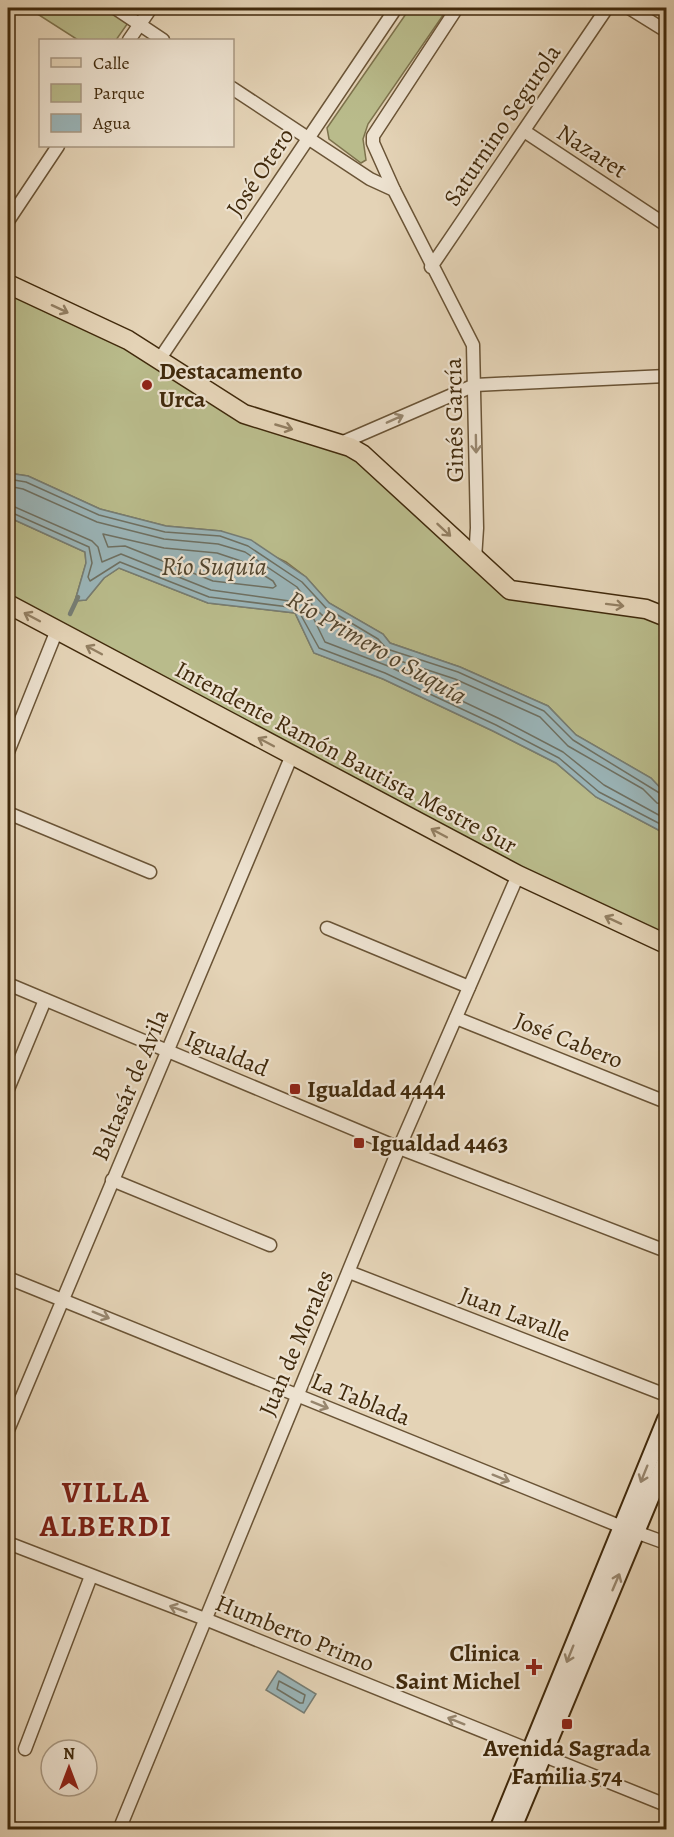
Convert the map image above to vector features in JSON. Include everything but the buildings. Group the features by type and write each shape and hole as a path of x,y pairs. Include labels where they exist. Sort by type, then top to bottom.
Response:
{"main road":[{"path":"8,284 128,340 244,414 341,442 362,454 510,590 646,609 666,617"},
{"name":"Intendente Ramón Bautista Mestre Sur","path":"8,604 518,875 666,944"},
{"path":"630,1530 666,1419"},
{"path":"498,1830 536,1754 630,1530 666,1460"},
{"path":"512,1830 536,1754"}],"street":[{"path":"115,8 161,39"},
{"path":"130,39 151,8"},
{"name":"José Otero","path":"159,360 396,8"},
{"name":"Ginés García","path":"457,8 373,136 373,143 431,267 473,345 475,559"},
{"name":"Saturnino Segurola","path":"431,267 607,8"},
{"path":"629,8 666,31"},
{"path":"234,89 370,179 394,190"},
{"name":"Nazaret","path":"524,131 666,225"},
{"path":"8,221 57,147"},
{"path":"341,442 475,385 666,376"},
{"path":"8,752 57,630"},
{"name":"Baltasár de Avila","path":"8,1430 292,755"},
{"path":"8,813 150,872"},
{"name":"Juan de Morales","path":"119,1830 399,1148 518,875"},
{"path":"327,928 468,987"},
{"name":"Igualdad","path":"8,984 399,1148 666,1251"},
{"path":"8,1089 45,1000"},
{"name":"José Cabero","path":"456,1018 666,1102"},
{"path":"112,1180 270,1245"},
{"name":"Juan Lavalle","path":"349,1272 666,1395"},
{"name":"La Tablada","path":"8,1278 666,1543"},
{"name":"Humberto Primo","path":"8,1543 206,1619 666,1805"},
{"path":"25,1749 91,1576"},
{"path":"8,1826 17,1830"}],"green space":[{"path":"28,8 110,8 130,20 117,39 76,39"},
{"path":"410,8 448,8 368,124 363,139 366,160 361,163 329,139 327,128"},
{"path":"8,284 128,340 234,409 341,443 503,585 666,617 666,794 651,778 576,735 548,706 460,667 390,643 383,634 329,603 306,577 286,562 221,531 166,526 100,509 28,476 8,473"},
{"path":"8,517 85,552 86,563 75,601 86,600 104,578 119,568 208,603 295,613 314,653 383,679 556,763 596,797 666,834 666,944 8,604"}],"water":[{"name":"Río Suquía","path":"8,473 28,476 100,509 166,526 221,531 251,540 306,577 329,603 383,634 390,643 460,667 548,706 576,735 651,778 666,794 666,834 596,797 556,763 383,679 314,653 295,613 208,603 119,568 104,578 86,600 75,601 86,563 85,552 8,517"},
{"path":"278,1671 316,1694 304,1713 266,1690"}],"waterway":[{"path":"70,614 78,597"}],"place":[{"name":"Destacamento Urca","path":"147,385"},
{"name":"Igualdad 4444","path":"295,1089"},
{"name":"Igualdad 4463","path":"359,1143"},
{"name":"Clinica Saint Michel","path":"534,1667"},
{"name":"Avenida Sagrada Familia 574","path":"567,1724"}],"district":[{"name":"VILLA ALBERDI","path":"106,1509"}],"water label":[{"name":"Río Primero o Suquía","path":"377,647"}]}
